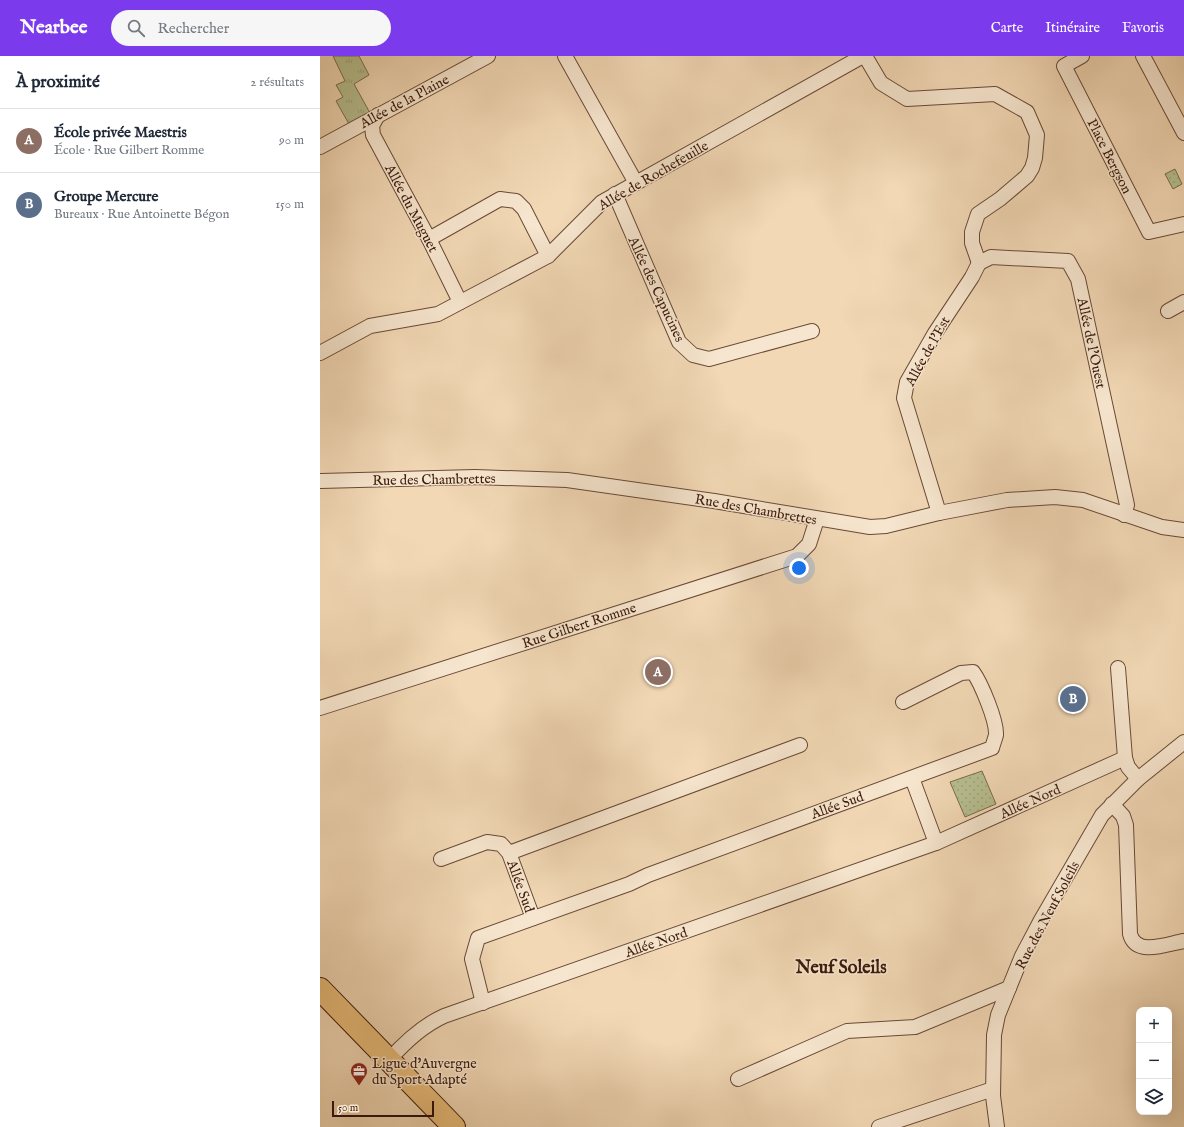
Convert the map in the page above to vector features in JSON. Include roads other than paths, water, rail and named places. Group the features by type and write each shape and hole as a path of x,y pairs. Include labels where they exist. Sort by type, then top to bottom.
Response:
{"main road":[{"path":"320,989 454,1127"}],"street":[{"name":"Allée de la Plaine","path":"320,147 488,56"},
{"path":"565,56 636,183"},
{"path":"864,56 881,83 907,99 995,94 1027,112 1036,135 1035,158 1032,168 1026,176 1000,199 978,214 972,232 972,243 979,264"},
{"name":"Allée de Rochefeuille","path":"320,353 370,326 438,314 548,256 602,202 864,56"},
{"name":"Place Bergson","path":"1082,56 1064,66 1150,232 1184,224"},
{"path":"1143,56 1184,133"},
{"name":"Allée du Muguet","path":"378,115 372,126 373,135 429,239 460,302"},
{"name":"Allée des Capucines","path":"615,194 679,342 693,355 709,359 812,331"},
{"path":"429,239 500,199 516,201 524,209 548,256"},
{"name":"Allée de l'Ouest","path":"979,264 991,257 1068,261 1078,279 1127,505 1124,515"},
{"name":"Allée de l'Est","path":"939,513 904,398 907,382 935,333 979,264"},
{"path":"1168,311 1184,302"},
{"name":"Rue des Chambrettes","path":"320,481 475,477 567,480 714,501 870,527 886,526 939,513 1008,500 1055,497 1083,500 1162,527 1184,530"},
{"name":"Rue Gilbert Romme","path":"320,708 797,556 809,544 817,519"},
{"path":"1118,668 1125,758 1128,767 1138,779"},
{"name":"Allée Sud","path":"483,1003 472,959 478,938 629,884 648,875 992,748 996,735 994,719 978,678 973,672 961,673 904,702"},
{"name":"Rue des Neuf Soleils","path":"997,1127 993,1089 994,1035 998,1015 1022,956 1041,920 1102,815 1138,779 1184,742"},
{"name":"Allée Sud","path":"509,853 800,745"},
{"name":"Allée Nord","path":"389,1060 412,1036 431,1022 450,1014 936,843 1125,758"},
{"path":"912,778 936,843"},
{"path":"1112,804 1123,816 1126,826 1130,934 1132,940 1136,945 1145,948 1184,940"},
{"name":"Allée Sud","path":"441,859 487,842 501,844 509,853 533,918"},
{"path":"738,1079 846,1031 915,1027 1009,988"},
{"path":"879,1127 993,1089"}],"place":[{"name":"École privée Maestris","path":"658,672"},
{"name":"Groupe Mercure","path":"1073,699"},
{"name":"Ligue d'Auvergne du Sport Adapté","path":"359,1086"}],"district":[{"name":"Neuf Soleils","path":"841,967"}]}
